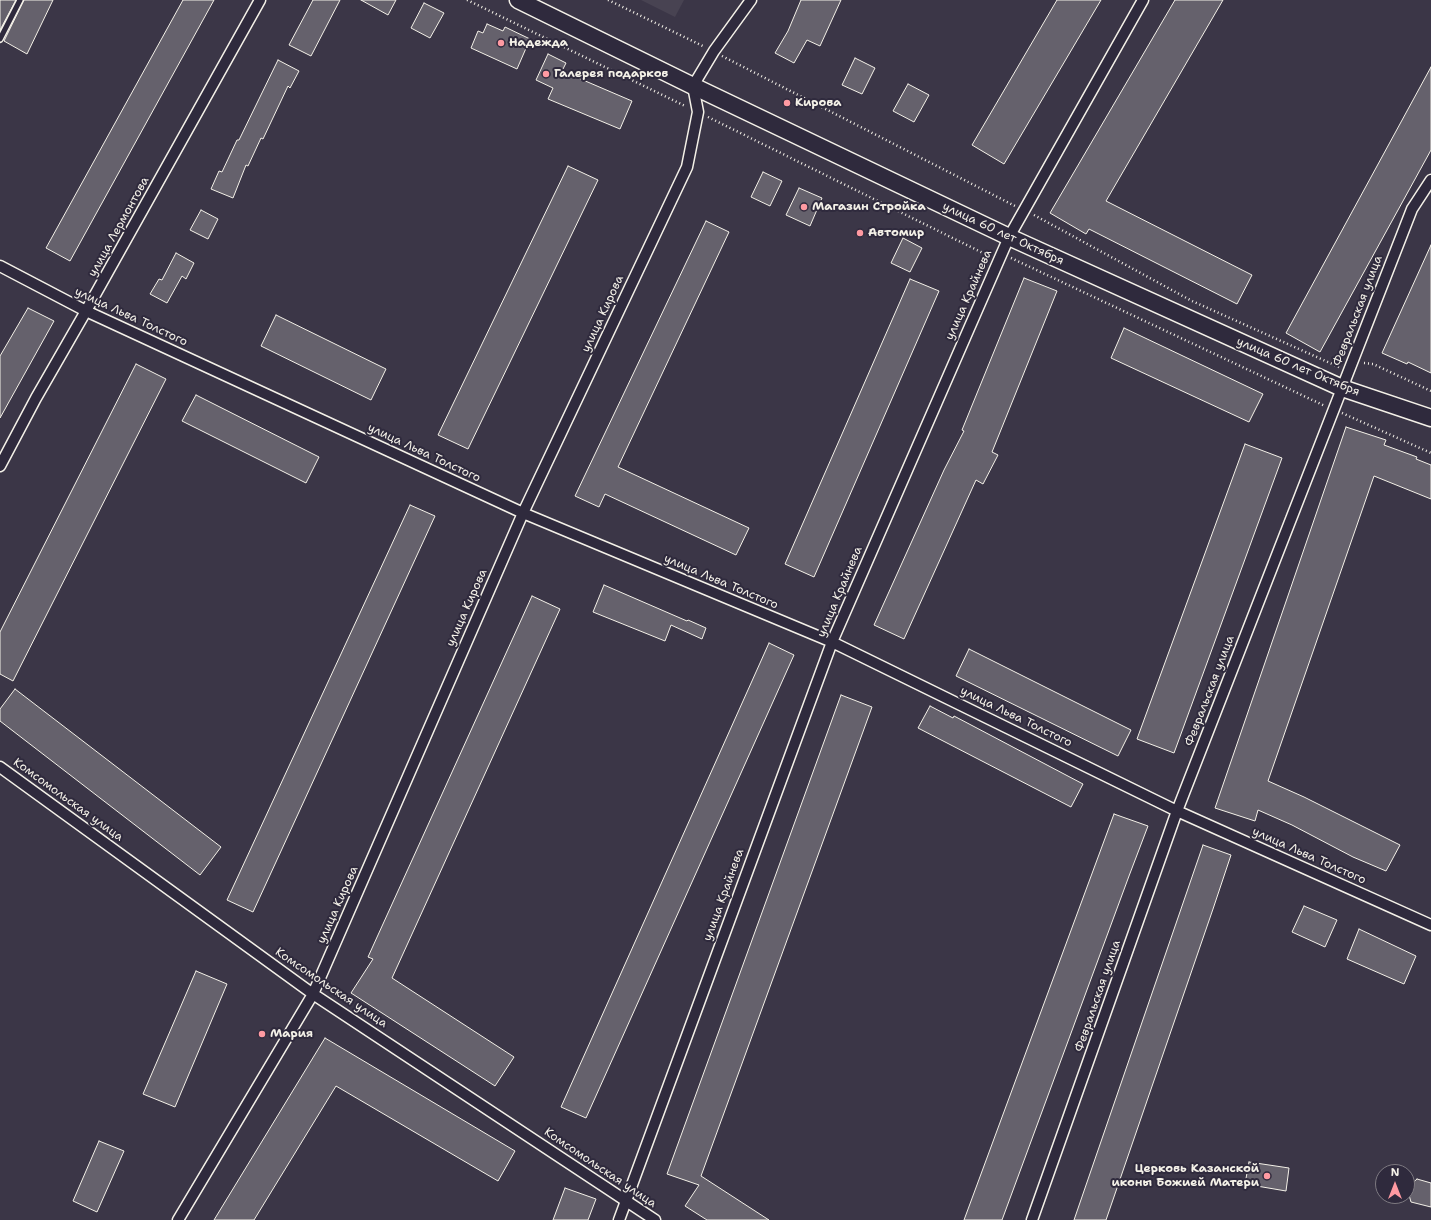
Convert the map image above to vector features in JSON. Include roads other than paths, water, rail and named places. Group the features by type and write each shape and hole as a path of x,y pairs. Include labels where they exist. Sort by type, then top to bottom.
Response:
{"main road":[{"name":"улица 60 лет Октября","path":"518,0 693,86 1009,237 1342,388 1431,418"}],"street":[{"name":"улица Лермонтова","path":"0,466 36,398 86,312 260,0"},
{"path":"693,86 714,51 751,0"},
{"name":"улица Крайнева","path":"618,1220 832,642 1009,237 1143,0"},
{"name":"улица Кирова","path":"178,1220 313,994 523,513 687,166 698,112 693,86"},
{"name":"Февральская улица","path":"1032,1220 1177,811 1412,209 1431,180"},
{"name":"улица Льва Толстого","path":"0,266 86,312 523,513 832,642 1177,811 1431,925"},
{"name":"Комсомольская улица","path":"0,768 313,994 655,1220"}],"lane":[{"path":"0,39 20,0"}],"place":[{"name":"Надежда","path":"501,43"},
{"name":"Галерея подарков","path":"546,74"},
{"name":"Кирова","path":"787,103"},
{"name":"Магазин Стройка","path":"804,207"},
{"name":"Автомир","path":"860,233"},
{"name":"Мария","path":"262,1034"},
{"name":"Церковь Казанской иконы Божией Матери","path":"1267,1176"}]}
